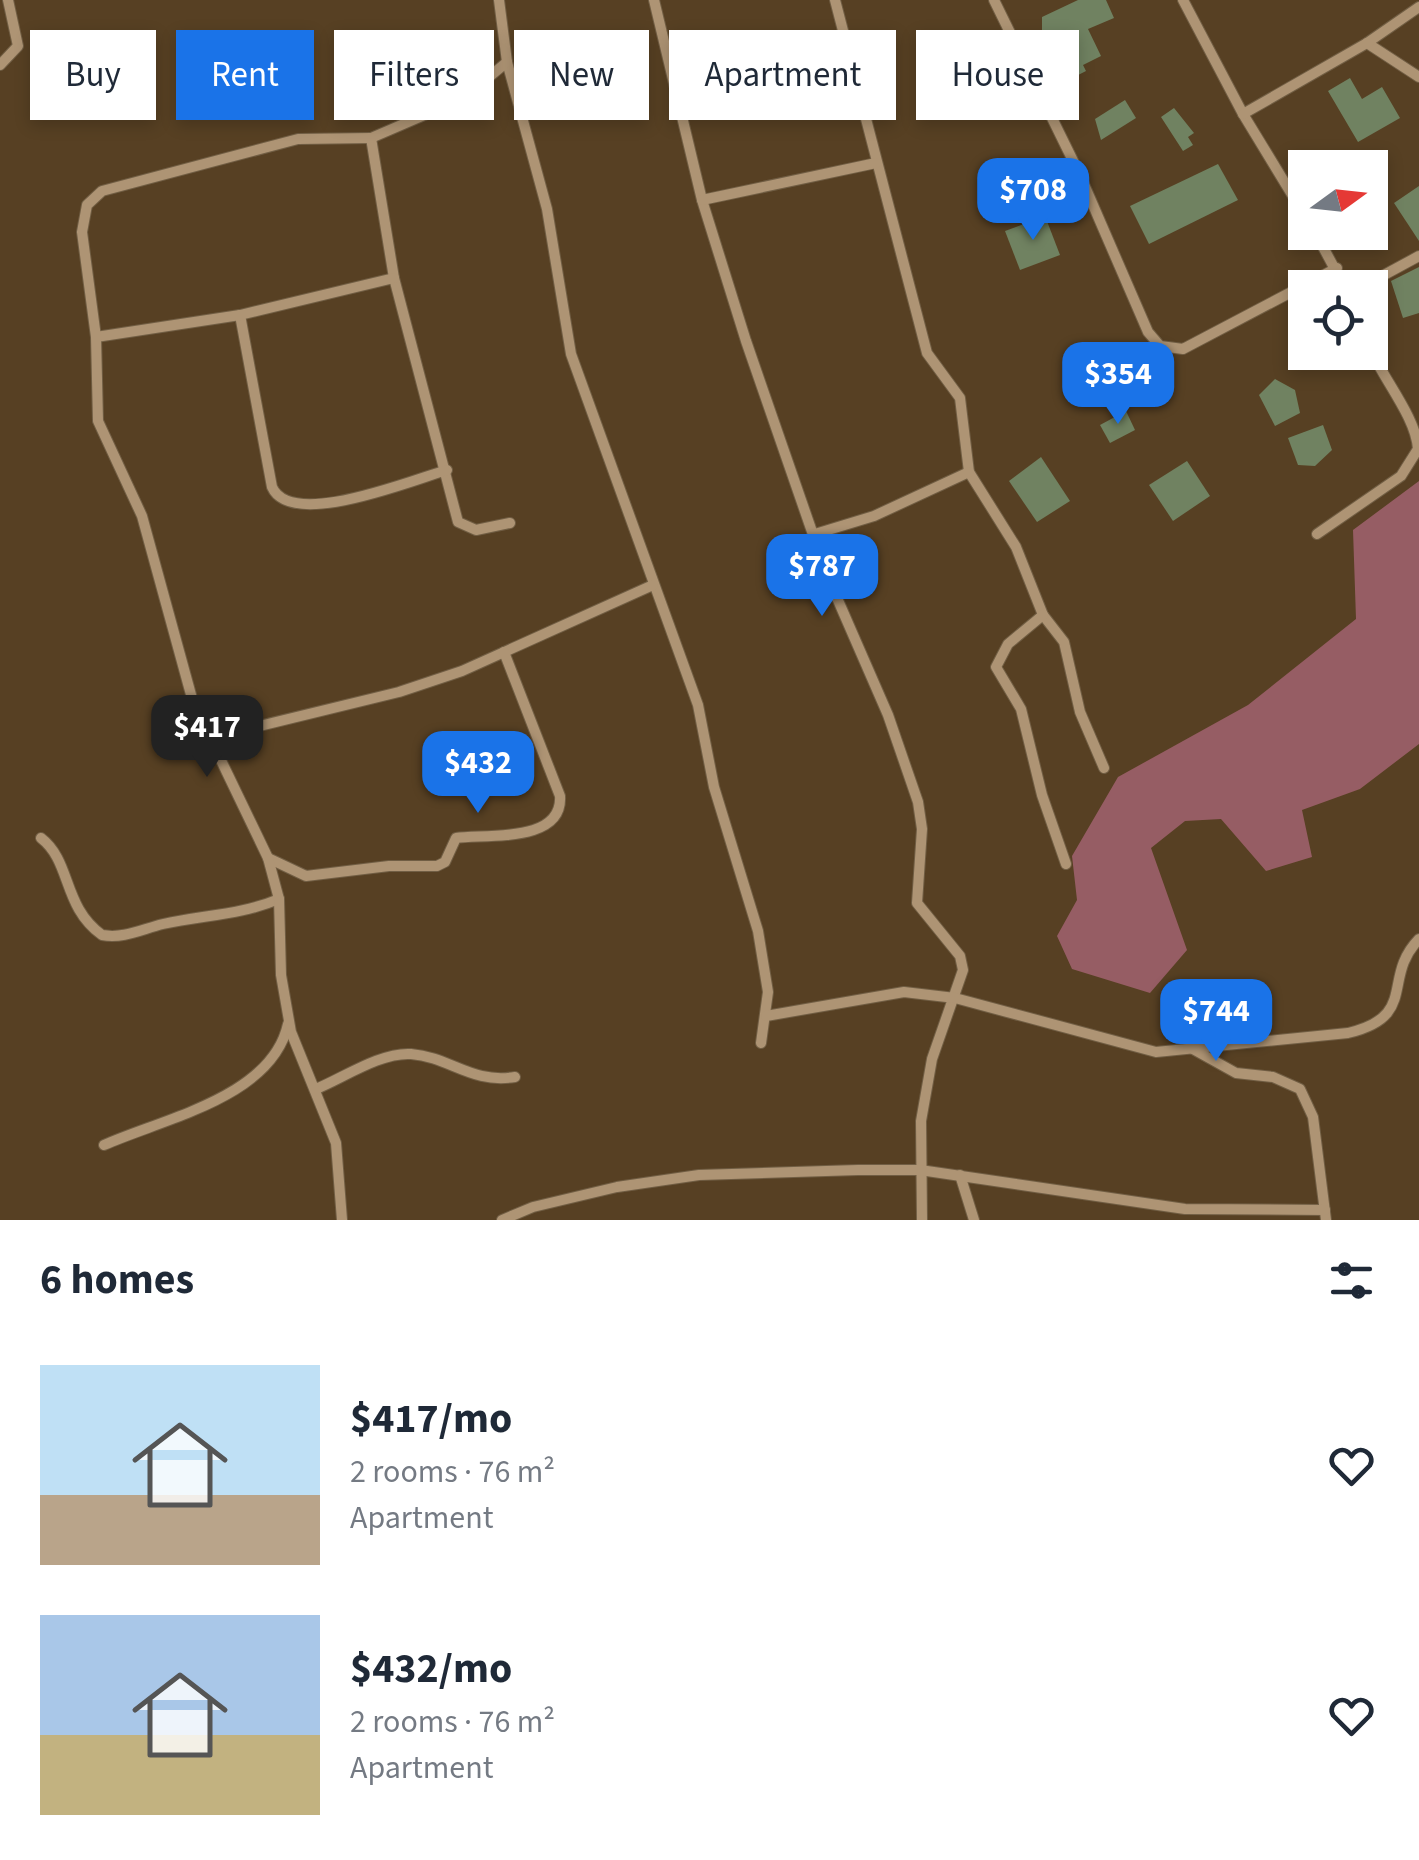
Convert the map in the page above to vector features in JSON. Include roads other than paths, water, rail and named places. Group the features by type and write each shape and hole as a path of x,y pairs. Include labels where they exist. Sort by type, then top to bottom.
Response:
{"street":[{"path":"0,65 18,46 8,0"},
{"path":"498,0 507,62 547,209 571,354 698,706 714,788 758,931 768,992 761,1043"},
{"path":"654,0 702,200 746,341 838,606 888,715 918,802 922,828 915,896 921,912 960,956 963,970 932,1058 921,1122 922,1220"},
{"path":"835,0 927,353 960,398 969,472 1016,547 1043,616 1064,642 1080,712 1104,768"},
{"path":"994,0 1080,174 1148,332 1160,346 1183,348 1337,268 1326,250"},
{"path":"1183,0 1243,114 1288,188"},
{"path":"1243,114 1322,64 1367,43 1419,6"},
{"path":"1367,43 1419,77"},
{"path":"342,1220 338,1155 316,1089 304,1072 289,1018 281,974 279,900 268,858 183,676 136,500 98,421 96,337 82,255 82,232 92,197 114,187 298,139 371,138 464,98 507,62"},
{"path":"371,138 394,278 461,526 476,530 510,523"},
{"path":"702,200 876,163"},
{"path":"1388,273 1419,256"},
{"path":"96,337 240,315 394,278"},
{"path":"240,315 272,487 279,498 293,505 315,505 447,470"},
{"path":"1316,534 1401,476 1418,448 1412,423 1379,370"},
{"path":"815,534 874,516 969,472"},
{"path":"210,738 400,692 504,652 653,585"},
{"path":"1043,616 1008,644 996,667 1021,708 1042,795 1066,864"},
{"path":"268,858 306,876 390,866 437,866 445,862 456,838 542,828 557,815 560,796 504,652"},
{"path":"41,838 57,854 73,902 102,935 127,935 162,924 230,916 279,900"},
{"path":"766,1016 904,992 956,998 1095,1032 1130,1047 1156,1052 1375,1027 1389,1016 1402,993 1406,952 1419,939"},
{"path":"104,1145 248,1084 278,1055 289,1018"},
{"path":"502,1220 533,1207 617,1187 699,1175 920,1170 1185,1210 1325,1215 1313,1117 1300,1089 1273,1076 1226,1069 1190,1047"},
{"path":"316,1089 359,1069 412,1054 486,1080 516,1078"},
{"path":"960,1175 974,1220"}]}
